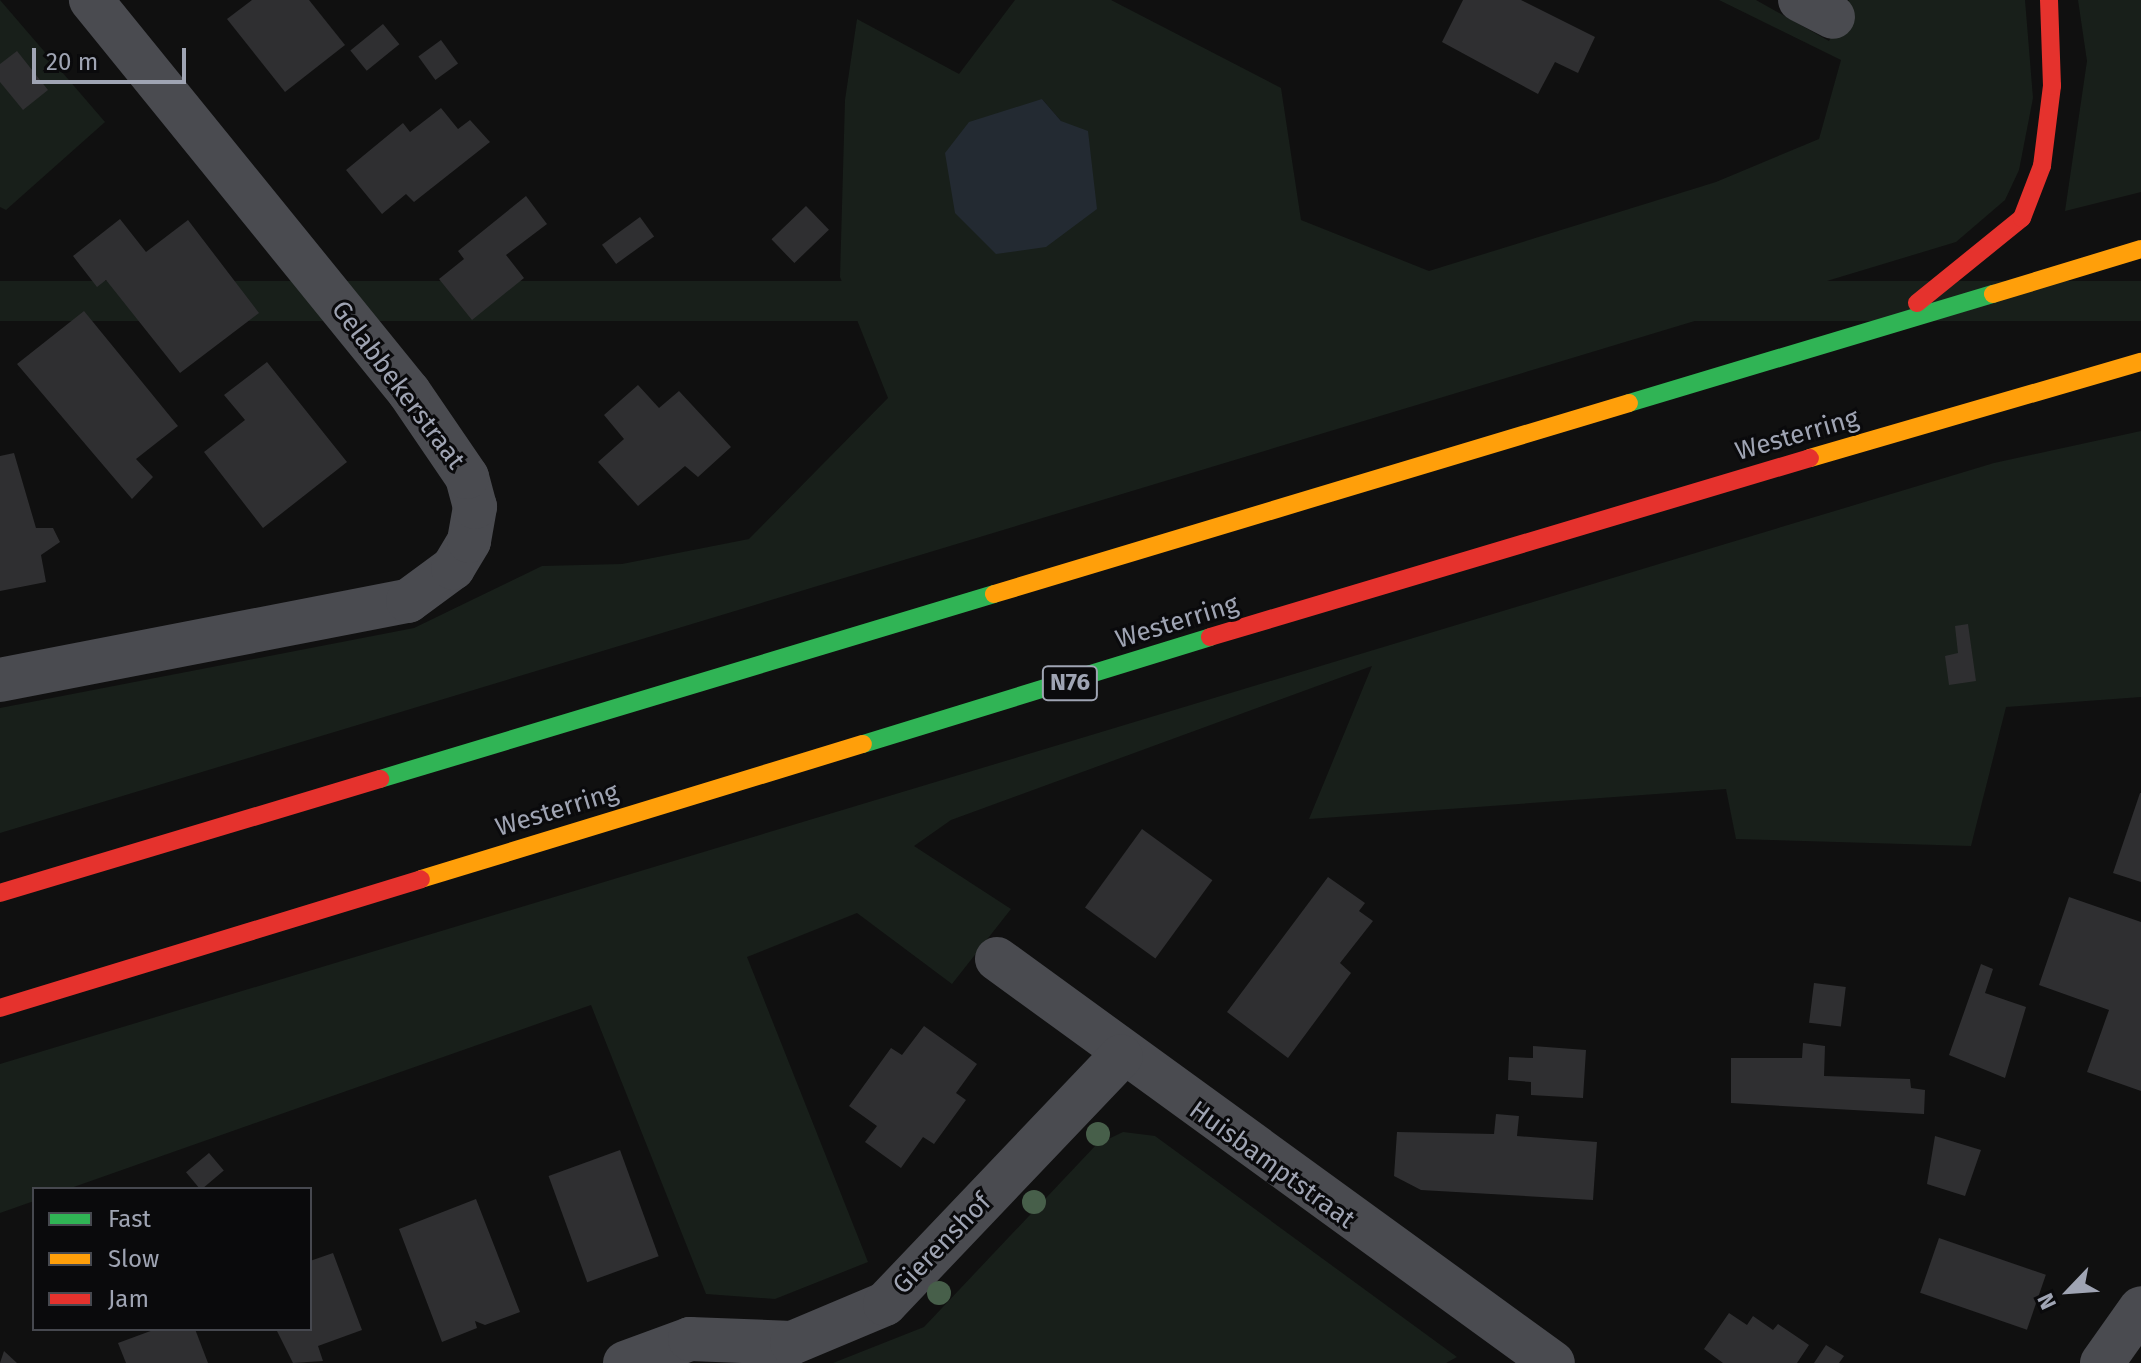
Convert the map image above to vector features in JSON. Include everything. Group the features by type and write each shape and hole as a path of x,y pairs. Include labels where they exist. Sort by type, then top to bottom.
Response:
{"highway":[{"path":"1900,317 2022,218 2042,166 2052,86 2049,0"},
{"path":"0,893 1900,317 2141,249"},
{"name":"Westerring","path":"0,1008 1494,550 2141,362"}],"street":[{"name":"Gelabbekerstraat","path":"0,680 408,601 453,568 469,541 475,507 467,477 409,392 91,0"},
{"name":"Huisbamptstraat","path":"997,959 1121,1056 1553,1363"},
{"name":"Gierenshof","path":"625,1363 690,1339 792,1343 885,1304 1121,1056"},
{"path":"2102,1363 2141,1308"}],"shaded area":[{"path":"0,0 105,122 6,210 0,207"},
{"path":"1015,0 1111,0 1281,88 1301,220 1429,271 1716,182 1819,139 1841,60 1719,0 1756,0 1829,41 1849,0 2025,0 2033,98 2019,170 2005,200 1956,242 0,833 0,708 414,628 542,566 622,564 749,539 888,398 840,277 845,100 857,19 959,74","holes":["1042,99 1061,121 956,213"]},
{"path":"2078,0 2141,0 2141,192 2065,211 2087,61"},
{"path":"1042,99 1061,121 1088,131 1097,209 1046,247 996,254 955,213 945,153 969,122"},
{"path":"0,281 2141,281 2141,321 0,321"},
{"path":"2141,431 2141,697 2006,707 1971,846 1736,839 1726,789 1309,819 1372,666 951,820 914,846 1011,909 952,984 857,913 747,957 868,1262 775,1299 706,1294 591,1005 74,1187 32,1187 32,1202 0,1213 0,1064 1994,463"},
{"path":"1123,1132 1155,1136 1457,1357 1446,1363 833,1363 924,1327 1096,1145"}],"building":[{"path":"252,0 309,0 345,45 285,92 227,19"},
{"path":"1463,0 1521,0 1595,37 1578,73 1555,62 1538,94 1442,42"},
{"path":"383,24 399,44 367,71 350,50"},
{"path":"441,40 458,63 435,80 418,56"},
{"path":"17,51 48,90 23,110 0,82 0,64"},
{"path":"441,108 458,129 470,120 490,142 414,202 406,194 382,214 346,170 403,123 410,132"},
{"path":"526,196 547,224 506,255 524,278 472,320 439,279 464,259 458,251"},
{"path":"806,206 829,230 794,263 771,239"},
{"path":"640,217 654,236 616,264 602,245"},
{"path":"120,219 146,252 188,220 259,313 180,373 106,280 97,287 73,256"},
{"path":"84,311 178,426 136,459 153,477 132,499 17,364"},
{"path":"267,362 347,462 263,528 204,452 245,420 224,395"},
{"path":"638,385 659,408 679,391 731,447 698,477 685,466 638,506 598,462 624,439 604,415"},
{"path":"14,453 36,528 53,528 60,542 41,555 46,582 0,591 0,456"},
{"path":"1968,624 1976,681 1949,685 1945,656 1958,653 1955,626"},
{"path":"2141,793 2141,882 2113,873"},
{"path":"1142,829 1212,880 1155,959 1085,907"},
{"path":"1328,877 1365,903 1359,911 1373,921 1340,963 1351,973 1288,1058 1227,1012"},
{"path":"2069,897 2141,922 2141,1091 2087,1072 2109,1010 2039,985"},
{"path":"1981,964 1993,969 1985,993 2026,1007 2005,1078 1949,1055"},
{"path":"1814,983 1846,987 1841,1027 1809,1023"},
{"path":"924,1026 977,1064 956,1093 966,1100 934,1144 923,1137 901,1168 865,1142 877,1126 849,1106 891,1048 902,1055"},
{"path":"1803,1043 1825,1046 1824,1076 1910,1079 1911,1088 1925,1090 1924,1114 1731,1103 1731,1058 1802,1058"},
{"path":"1533,1046 1586,1050 1583,1098 1531,1095 1531,1082 1508,1080 1509,1057 1533,1058"},
{"path":"1496,1114 1519,1116 1517,1136 1597,1142 1593,1200 1421,1190 1394,1176 1397,1132 1494,1134"},
{"path":"1935,1136 1981,1150 1965,1196 1927,1184"},
{"path":"620,1150 659,1256 587,1282 549,1176"},
{"path":"209,1153 224,1171 204,1187 198,1187 186,1172"},
{"path":"476,1199 520,1312 485,1325 475,1321 477,1328 442,1342 399,1229"},
{"path":"1939,1238 2046,1275 2027,1330 1920,1293"},
{"path":"333,1253 362,1330 318,1346 323,1361 293,1363 277,1331 312,1331 312,1260"},
{"path":"1729,1313 1747,1325 1753,1316 1773,1330 1778,1324 1809,1345 1797,1363 1723,1363 1704,1349"},
{"path":"151,1331 196,1331 208,1363 126,1363 118,1343"},
{"path":"1826,1345 1844,1356 1839,1363 1814,1363"},
{"path":"4,1351 17,1363 0,1363"}],"traffic: fast":[{"path":"1629,403 1993,294"},
{"path":"380,779 994,594"},
{"path":"863,744 1210,637"}],"traffic: slow":[{"path":"1993,294 2141,249"},
{"path":"1810,458 2141,362"},
{"path":"994,594 1629,403"},
{"path":"421,879 863,744"}],"traffic: jam":[{"path":"1917,303 2022,218 2042,166 2052,86 2049,0"},
{"path":"1210,637 1810,458"},
{"path":"0,893 380,779"},
{"path":"0,1008 421,879"}]}
